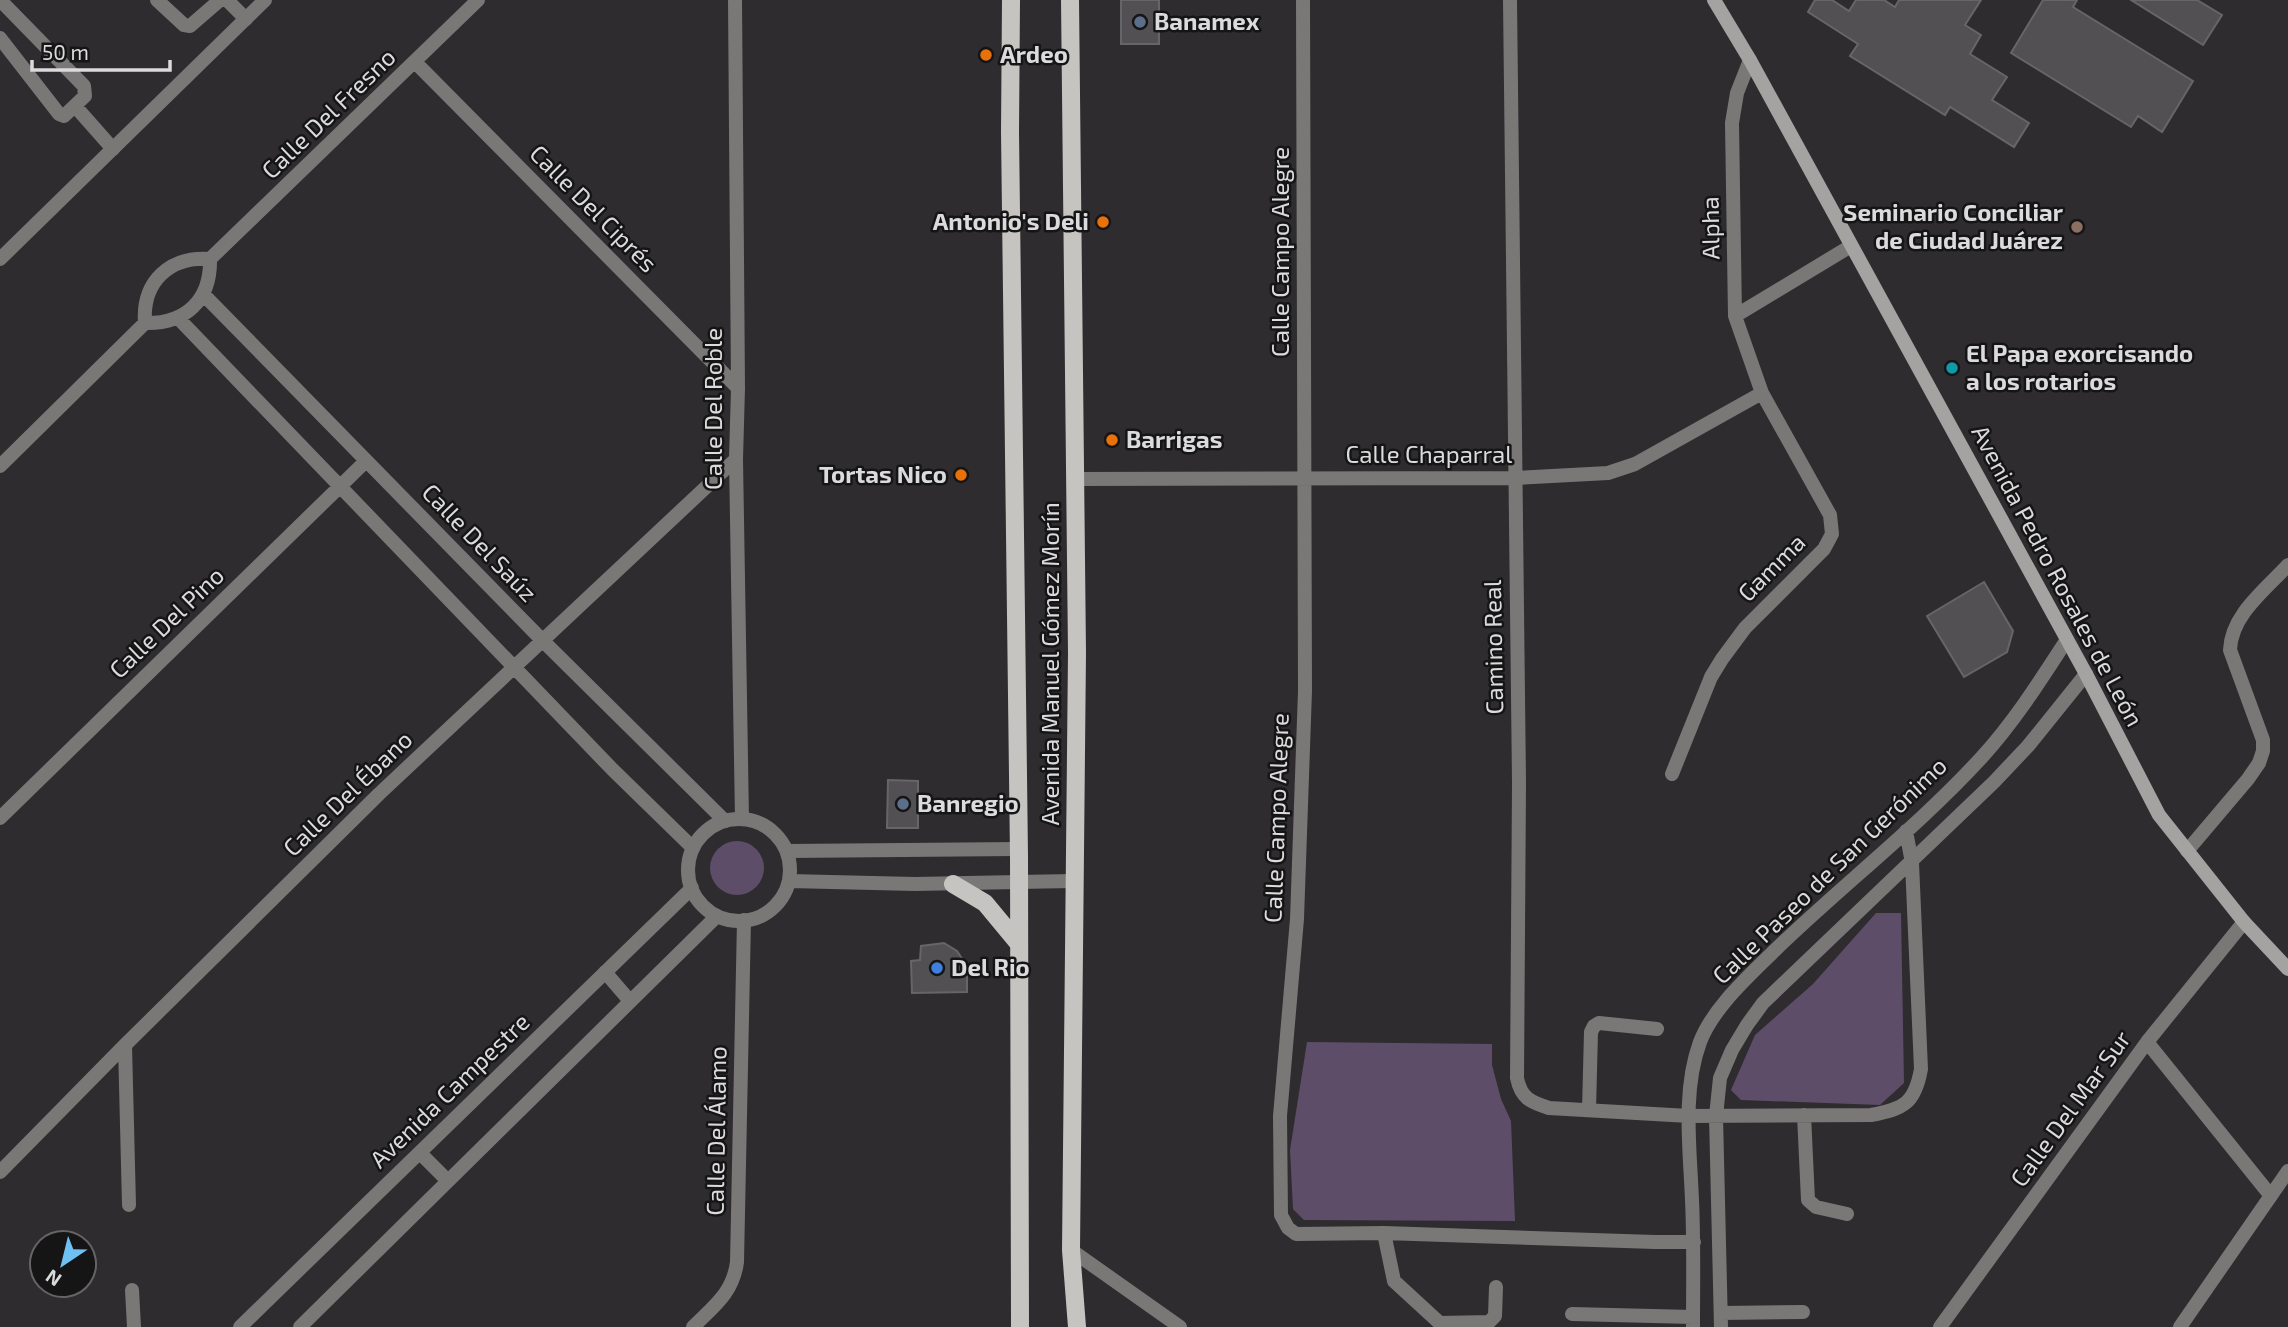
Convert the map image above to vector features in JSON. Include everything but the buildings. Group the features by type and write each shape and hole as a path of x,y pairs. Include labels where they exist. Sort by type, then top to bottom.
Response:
{"main road":[{"name":"Avenida Manuel Gómez Morín","path":"1011,0 1020,1327"},
{"name":"Avenida Manuel Gómez Morín","path":"1070,0 1077,653 1071,1250 1077,1327"},
{"name":"Avenida Pedro Rosales de León","path":"1714,0 1750,60 2159,814 2244,922 2285,959"},
{"path":"953,884 985,903 1019,944"}],"street":[{"path":"0,0 84,86 85,96 64,116 57,113 0,38"},
{"path":"158,0 184,25 190,26 220,0"},
{"path":"227,0 246,19"},
{"path":"0,259 265,0"},
{"name":"Calle Del Fresno","path":"210,260 478,0"},
{"name":"Calle Del Roble","path":"735,0 738,388 736,458 743,819"},
{"name":"Calle Campo Alegre","path":"1303,0 1305,691 1297,919 1280,1116 1281,1215 1288,1228 1296,1234 1384,1233 1693,1242"},
{"name":"Camino Real","path":"1510,0 1519,783 1517,1078 1520,1089 1535,1104 1549,1108 1689,1116 1871,1115 1898,1109 1909,1102 1918,1086 1921,1069 1912,863 1906,831"},
{"name":"Alpha","path":"1750,60 1737,93 1732,123 1735,316 1762,393"},
{"name":"Calle Del Ciprés","path":"415,62 738,388"},
{"path":"75,106 113,149"},
{"path":"1735,316 1851,246"},
{"path":"0,466 145,323 178,318 188,312 203,294 208,283 210,260 196,258 180,262 155,280 144,309 145,323"},
{"name":"Calle Del Saúz","path":"203,294 542,640 725,821"},
{"path":"178,318 611,769 693,848"},
{"name":"Calle Chaparral","path":"1076,480 1515,478 1608,473 1626,469 1762,393"},
{"name":"Gamma","path":"1672,774 1711,677 1721,659 1745,628 1824,549 1832,534 1830,516 1762,393"},
{"name":"Calle Del Ébano","path":"0,1172 379,794 736,458"},
{"name":"Calle Del Pino","path":"0,818 366,461"},
{"path":"2187,852 2259,763 2263,740 2230,650 2231,639 2241,617 2288,565"},
{"name":"Calle Paseo de San Gerónimo","path":"1693,1322 1689,1116 1692,1078 1700,1041 1719,1010 1739,986 1983,756 2024,704 2066,641"},
{"name":"Calle Paseo de San Gerónimo","path":"1721,1320 1716,1116 1720,1078 1732,1050 1763,1003 1912,863 2028,746 2085,674"},
{"path":"743,819 769,828 779,838 787,850 789,881 783,896 773,908 760,916 735,921 717,916 698,899 692,888 689,861 701,836 712,827 725,821 743,819"},
{"path":"787,850 1018,849"},
{"path":"789,881 1018,884 1074,881"},
{"name":"Avenida Campestre","path":"240,1327 692,888"},
{"path":"300,1327 717,916"},
{"name":"Calle Del Álamo","path":"693,1327 728,1292 737,1262 744,920"},
{"name":"Calle Del Mar Sur","path":"1940,1327 2147,1042 2244,922"},
{"path":"604,972 630,1001"},
{"path":"1589,1110 1591,1032 1594,1026 1599,1023 1657,1029"},
{"path":"2147,1042 2271,1196"},
{"path":"125,1045 129,1205"},
{"path":"1804,1115 1808,1200 1816,1207 1847,1214"},
{"path":"420,1153 448,1181"},
{"path":"2180,1327 2288,1171"},
{"path":"1384,1233 1392,1277 1399,1287 1442,1325 1489,1322 1495,1316 1496,1287"},
{"path":"1071,1250 1180,1327"},
{"path":"132,1290 134,1327"},
{"path":"1721,1320 1803,1312"},
{"path":"1572,1314 1693,1322"}],"shaded area":[{"path":"737,841 756,849 764,868 756,887 737,895 718,887 710,868 718,849"},
{"path":"1876,913 1901,913 1904,1083 1880,1105 1741,1100 1731,1090 1755,1035 1813,984"},
{"path":"1307,1042 1492,1044 1492,1065 1501,1099 1511,1121 1515,1221 1304,1220 1293,1209 1290,1150"}],"place":[{"name":"Banamex","path":"1140,22"},
{"name":"Ardeo","path":"986,55"},
{"name":"Antonio's Deli","path":"1103,222"},
{"name":"Seminario Conciliar de Ciudad Juárez","path":"2077,227"},
{"name":"El Papa exorcisando a los rotarios","path":"1952,368"},
{"name":"Barrigas","path":"1112,440"},
{"name":"Tortas Nico","path":"961,475"},
{"name":"Banregio","path":"903,804"},
{"name":"Del Rio","path":"937,968"}]}
